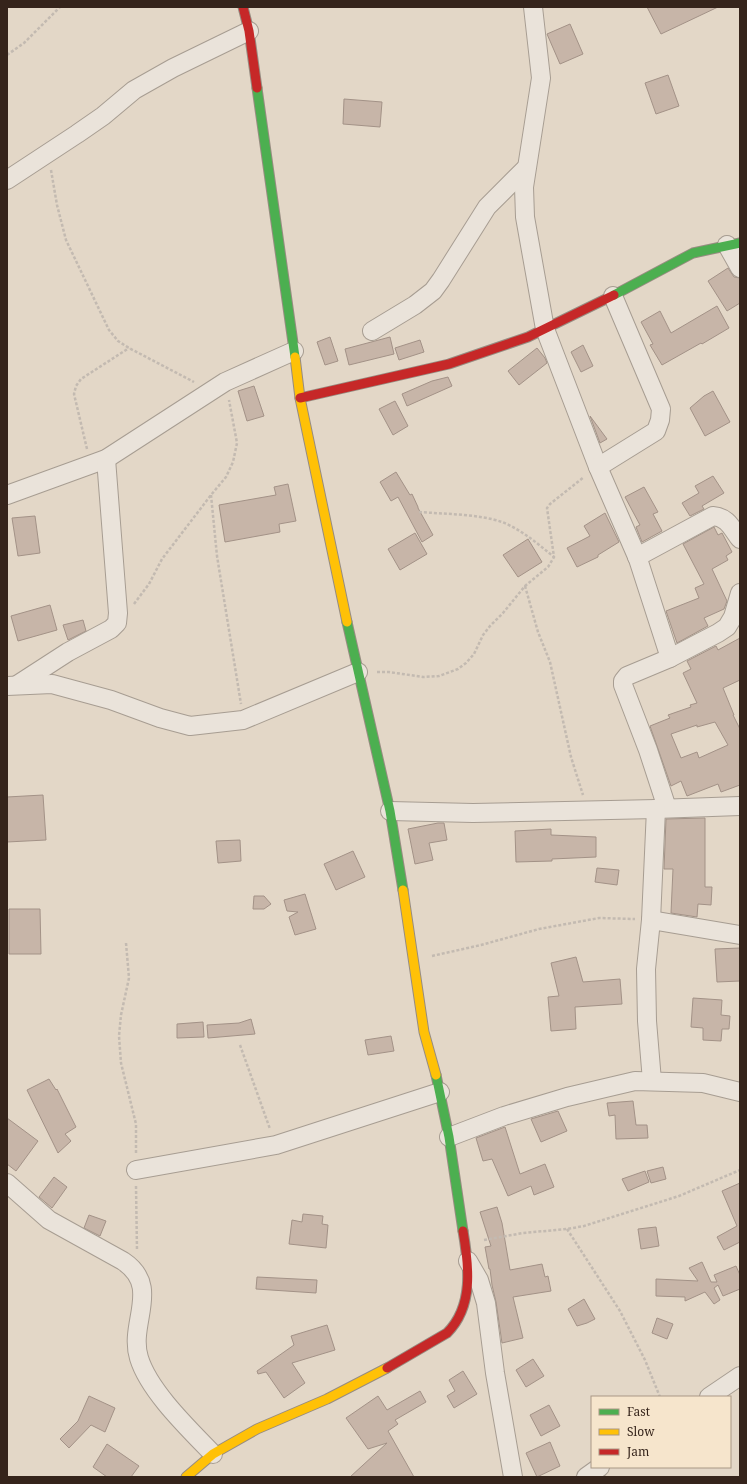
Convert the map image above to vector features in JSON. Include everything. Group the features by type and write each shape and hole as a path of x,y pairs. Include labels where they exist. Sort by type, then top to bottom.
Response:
{"street":[{"path":"186,1477 213,1454 258,1429 327,1399 381,1371 447,1333 455,1325 462,1313 466,1292 466,1253 449,1137 440,1092 424,1032 390,810 358,672 300,398 250,31 243,7"},
{"path":"533,7 540,78 526,168 524,187 525,218 545,329 598,467 637,557 670,658"},
{"path":"7,180 49,154 103,116 134,90 173,68 250,31"},
{"path":"372,331 415,305 433,291 486,207 526,168"},
{"path":"300,398 449,364 528,336 613,296 693,253 734,244 740,268"},
{"path":"598,467 656,431 660,420 660,409 613,296"},
{"path":"7,495 99,462 225,382 294,351"},
{"path":"12,686 68,652 111,629 117,623 118,612 99,462"},
{"path":"637,557 714,516 721,516 726,520 740,539"},
{"path":"652,1081 647,1022 646,969 662,809 648,750 623,682 627,676 670,658 727,627 733,617 740,593"},
{"path":"12,686 52,684 112,700 160,718 190,726 243,720 358,672"},
{"path":"390,810 474,813 740,806"},
{"path":"651,920 740,935"},
{"path":"449,1137 504,1116 566,1097 635,1081 703,1083 740,1092"},
{"path":"136,1170 276,1145 440,1092"},
{"path":"7,1183 49,1220 123,1261 137,1273 143,1295 137,1333 138,1357 148,1380 182,1422 213,1454"},
{"path":"466,1253 480,1280 486,1303 495,1373 513,1477"},
{"path":"710,1396 740,1376"},
{"path":"586,1477 599,1468"}],"path":[{"path":"7,55 24,43 60,7"},
{"path":"49,154 57,205 66,240 110,330 118,341 129,348 210,391"},
{"path":"99,462 74,394 76,386 81,379 129,348"},
{"path":"117,623 132,607 149,584 162,559 226,477 233,462 237,443 225,382"},
{"path":"358,672 389,672 423,677 439,676 458,669 466,664 474,654 483,635 490,626 525,586 548,567 554,557 547,508 550,504 598,467"},
{"path":"211,495 217,556 243,720"},
{"path":"419,512 476,516 502,522 526,535 554,557"},
{"path":"525,586 538,632 550,662 571,757 588,810"},
{"path":"414,961 539,929 599,918 651,920"},
{"path":"126,943 128,978 121,1015 119,1036 121,1063 136,1124 137,1273"},
{"path":"240,1045 276,1145"},
{"path":"466,1253 493,1238 584,1226 679,1196 740,1170"},
{"path":"567,1229 620,1311 645,1360 660,1396"}],"building":[{"path":"647,7 718,7 661,34"},
{"path":"570,24 583,54 560,64 547,34"},
{"path":"668,75 679,106 656,114 645,83"},
{"path":"344,99 382,102 380,127 343,124"},
{"path":"728,268 734,277 740,278 740,303 727,311 708,281"},
{"path":"717,306 729,328 662,365 650,345 653,344 641,322 660,311 671,333"},
{"path":"330,337 338,361 325,365 317,342"},
{"path":"390,337 394,354 349,365 345,349"},
{"path":"420,340 424,352 399,360 395,348"},
{"path":"583,345 593,366 581,372 571,352"},
{"path":"537,348 547,363 519,385 508,371"},
{"path":"448,377 452,386 407,406 402,394 432,381"},
{"path":"254,386 264,416 247,421 238,391"},
{"path":"713,391 730,422 705,436 690,408 704,396"},
{"path":"395,401 408,426 393,435 379,409"},
{"path":"590,416 607,439 600,443"},
{"path":"396,472 410,495 412,494 433,535 422,542 398,497 391,501 380,482"},
{"path":"713,476 724,493 702,506 704,509 690,516 682,503 699,493 695,486"},
{"path":"288,484 296,521 279,524 280,532 225,542 219,505 276,495 274,487"},
{"path":"644,487 658,512 653,514 662,531 642,542 636,527 640,525 625,497"},
{"path":"605,513 619,542 598,555 598,557 577,567 567,548 590,536 584,526"},
{"path":"35,516 40,553 18,556 12,518"},
{"path":"714,527 718,535 722,533 732,552 726,556 728,560 712,569 727,601 724,609 704,618 708,626 677,643 666,611 699,598 695,588 704,584 683,544"},
{"path":"415,533 427,554 400,570 388,549"},
{"path":"528,539 542,562 518,577 503,555"},
{"path":"50,605 57,630 18,641 11,616"},
{"path":"83,620 86,631 68,640 63,625"},
{"path":"740,638 740,680 723,688 740,729 740,785 721,792 718,784 687,796 681,781 671,786 650,726 670,718 668,715 691,707 690,705 697,703 683,673 691,669 687,661 716,646 718,650","holes":["715,722 728,745 699,758 697,752 681,758 671,734 697,725 697,727"]},
{"path":"43,795 46,840 7,842 7,797"},
{"path":"705,818 705,887 712,887 711,905 698,904 697,917 671,913 673,869 664,869 666,819"},
{"path":"444,823 447,840 429,843 433,860 415,864 408,829"},
{"path":"551,829 551,835 596,837 596,857 552,859 552,861 516,862 515,831"},
{"path":"240,840 241,861 218,863 216,841"},
{"path":"353,851 365,877 336,890 324,864"},
{"path":"597,868 619,870 617,885 595,882"},
{"path":"305,894 316,929 295,935 289,917 298,912 287,911 284,900"},
{"path":"254,896 264,896 271,904 264,909 253,909"},
{"path":"9,909 40,909 41,954 9,954"},
{"path":"740,948 740,981 717,982 715,949"},
{"path":"576,957 583,982 620,979 622,1004 575,1007 576,1029 551,1031 548,997 559,996 551,963"},
{"path":"693,998 722,1000 721,1015 730,1016 729,1029 722,1029 721,1041 703,1040 703,1028 691,1027"},
{"path":"251,1019 255,1034 208,1038 207,1025 239,1023"},
{"path":"203,1022 204,1037 177,1038 177,1024"},
{"path":"391,1036 394,1051 368,1055 365,1040"},
{"path":"49,1079 56,1090 57,1089 76,1127 65,1134 71,1141 58,1153 27,1090"},
{"path":"633,1101 636,1125 647,1125 648,1138 616,1139 615,1115 609,1116 607,1103"},
{"path":"558,1111 567,1131 541,1142 531,1119"},
{"path":"7,1118 38,1141 16,1171 7,1164"},
{"path":"505,1127 520,1174 545,1164 554,1187 534,1195 531,1186 508,1196 492,1159 483,1161 476,1138"},
{"path":"663,1167 666,1179 651,1183 647,1171"},
{"path":"645,1171 649,1182 628,1191 622,1179"},
{"path":"54,1177 67,1187 52,1208 39,1197"},
{"path":"740,1183 740,1242 724,1250 717,1237 737,1226 722,1191"},
{"path":"497,1207 502,1223 510,1270 542,1264 545,1277 548,1276 551,1291 513,1297 523,1338 502,1343 496,1302 485,1247 491,1246 480,1212"},
{"path":"303,1214 323,1216 322,1224 328,1225 326,1248 289,1244 292,1220 302,1222"},
{"path":"89,1215 106,1221 100,1236 84,1228"},
{"path":"656,1227 659,1246 641,1249 638,1229"},
{"path":"702,1262 711,1282 717,1282 714,1275 736,1266 740,1275 740,1289 723,1296 718,1285 714,1288 720,1300 714,1304 705,1292 685,1301 685,1297 656,1296 656,1279 698,1281 689,1268"},
{"path":"257,1277 317,1280 316,1293 256,1289"},
{"path":"584,1299 595,1319 577,1326 568,1309"},
{"path":"657,1318 673,1324 667,1339 652,1333"},
{"path":"327,1325 335,1350 292,1363 305,1383 284,1398 266,1372 258,1374 257,1371 294,1345 291,1336"},
{"path":"533,1359 544,1376 526,1387 516,1370"},
{"path":"463,1371 477,1394 454,1408 447,1396 455,1391 449,1380"},
{"path":"420,1391 426,1402 395,1420 398,1424 388,1431 414,1477 350,1477 387,1443 368,1449 346,1418 378,1396 387,1410"},
{"path":"89,1396 115,1408 105,1432 91,1425 69,1448 60,1439 78,1421"},
{"path":"549,1405 560,1426 541,1436 530,1415"},
{"path":"550,1442 560,1466 537,1477 526,1453"},
{"path":"107,1444 139,1466 131,1477 107,1477 93,1467"}],"traffic: fast":[{"path":"257,88 295,357"},
{"path":"614,295 693,253 740,243"},
{"path":"347,622 390,811 403,890"},
{"path":"436,1075 449,1137 463,1231"}],"traffic: slow":[{"path":"295,357 300,398 347,622"},
{"path":"403,890 424,1032 436,1075"},
{"path":"186,1477 213,1454 257,1429 327,1399 387,1368"}],"traffic: jam":[{"path":"243,7 249,31 257,88"},
{"path":"300,398 449,364 528,337 614,295"},
{"path":"387,1368 447,1333 456,1322 462,1311 466,1298 468,1272 463,1231"}]}
